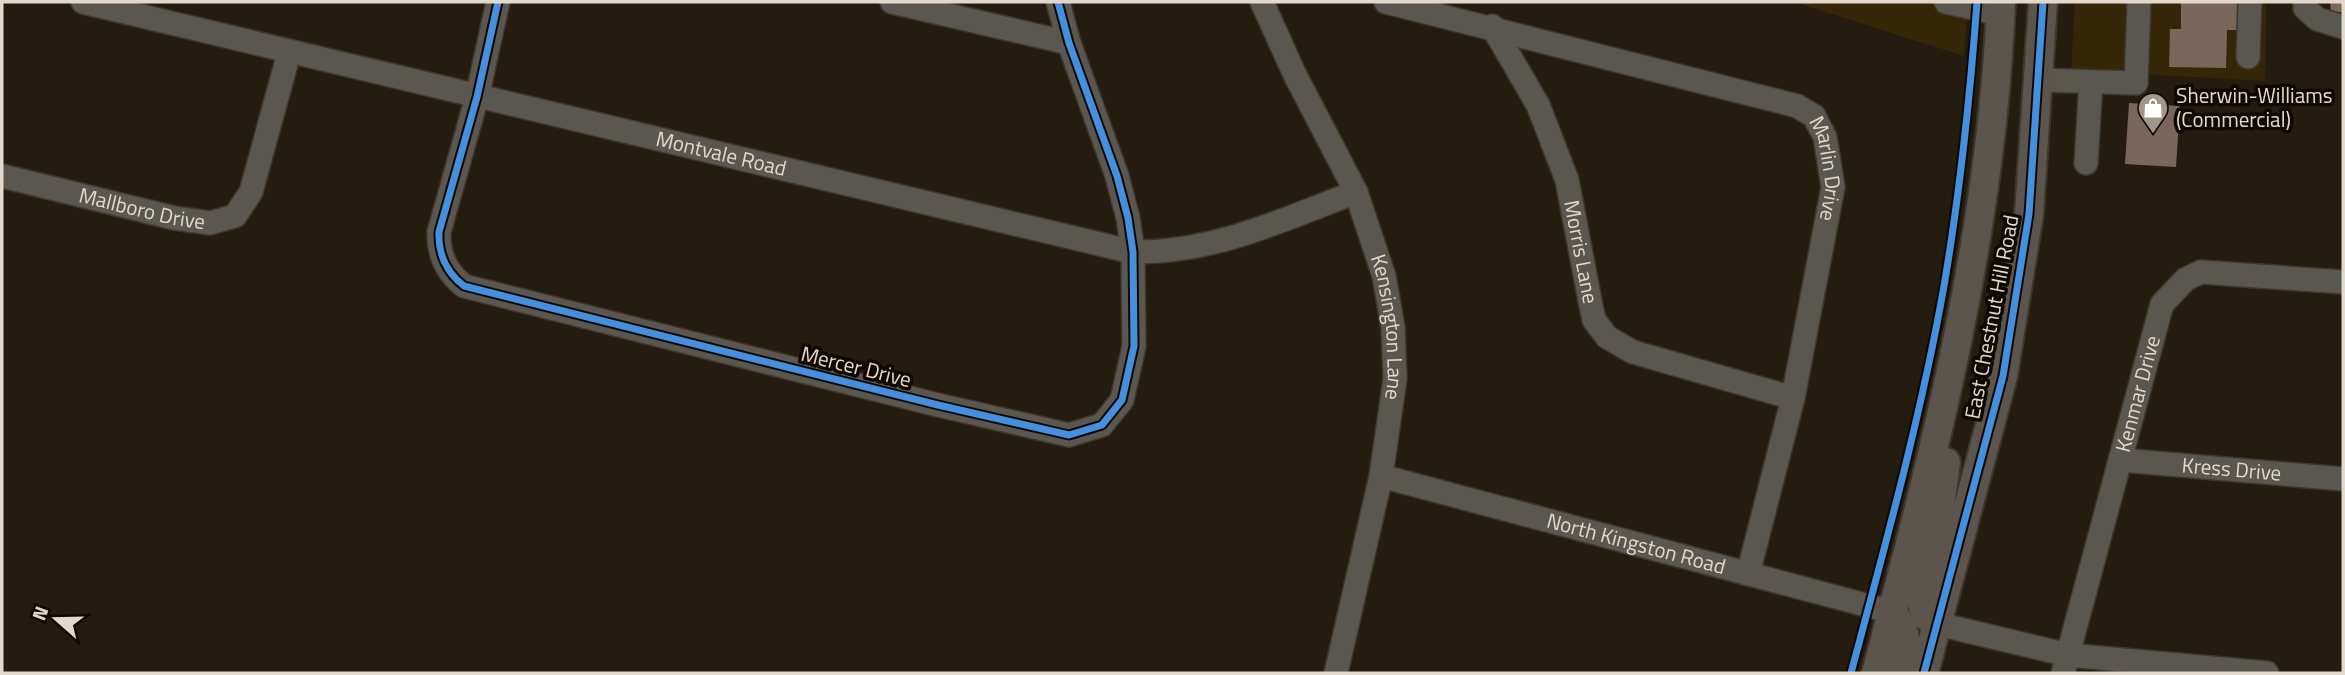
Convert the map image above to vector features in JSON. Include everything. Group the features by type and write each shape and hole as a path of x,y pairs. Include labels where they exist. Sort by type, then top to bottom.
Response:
{"main road":[{"name":"East Chestnut Hill Road","path":"1924,673 2003,376 2029,214 2040,80 2043,2"},
{"name":"East Chestnut Hill Road","path":"1876,673 1943,410 1968,288 1984,179 2000,8"},
{"path":"1938,624 1926,616 1921,600 1939,514 1946,460 1943,410"},
{"path":"1892,612 1906,632 1908,641 1900,673"}],"street":[{"name":"Montvale Road","path":"83,2 1133,252 1173,252 1224,242 1356,192"},
{"name":"Mercer Drive","path":"498,2 477,97 438,245 454,278 464,286 938,405 1069,435 1102,425 1122,400 1134,346 1133,252 1117,176 1069,43 1058,2"},
{"path":"892,2 1069,43"},
{"name":"Kensington Lane","path":"1262,2 1295,75 1356,192 1384,276 1393,327 1395,379 1381,476 1336,673"},
{"name":"Marlin Drive","path":"1387,2 1492,26 1797,106 1814,116 1825,137 1833,187 1793,398 1748,573"},
{"path":"1946,2 2000,8"},
{"path":"2040,80 2137,83 2139,2"},
{"path":"2248,57 2250,2"},
{"path":"2305,5 2316,19 2343,27"},
{"name":"Morris Lane","path":"1492,26 1538,105 1567,180 1594,320 1607,337 1633,352 1793,398"},
{"name":"Mallboro Drive","path":"2,176 174,218 210,223 235,216 251,192 289,53"},
{"path":"2086,163 2091,82"},
{"name":"Kenmar Drive","path":"2066,664 2162,304 2186,279 2202,272 2220,271 2343,282"},
{"name":"Kress Drive","path":"2120,460 2343,479"},
{"name":"North Kingston Road","path":"1381,476 1892,612"},
{"path":"1938,624 2066,664 2267,673"}],"shaded area":[{"path":"1794,2 1968,2 1964,56"},
{"path":"2075,2 2266,2 2265,81 2071,70"}],"building":[{"path":"2181,2 2242,2 2242,30 2227,30 2226,68 2169,67 2170,29 2181,29"},
{"path":"2330,2 2343,2 2343,12 2331,12"},
{"name":"Sherwin-Williams (Commercial)","path":"2129,103 2180,106 2176,167 2125,164"}],"cycle path":[{"path":"498,2 477,97 439,232 440,248 445,262 464,286 938,405 1069,435 1102,425 1122,400 1134,346 1133,252 1128,218 1117,176 1069,43 1058,2"},
{"path":"1851,673 1889,529 1935,335 1964,144 1977,2"},
{"path":"1924,673 2003,376 2029,214 2043,2"}],"place":[{"name":"Sherwin-Williams (Commercial)","path":"2153,135"}]}
